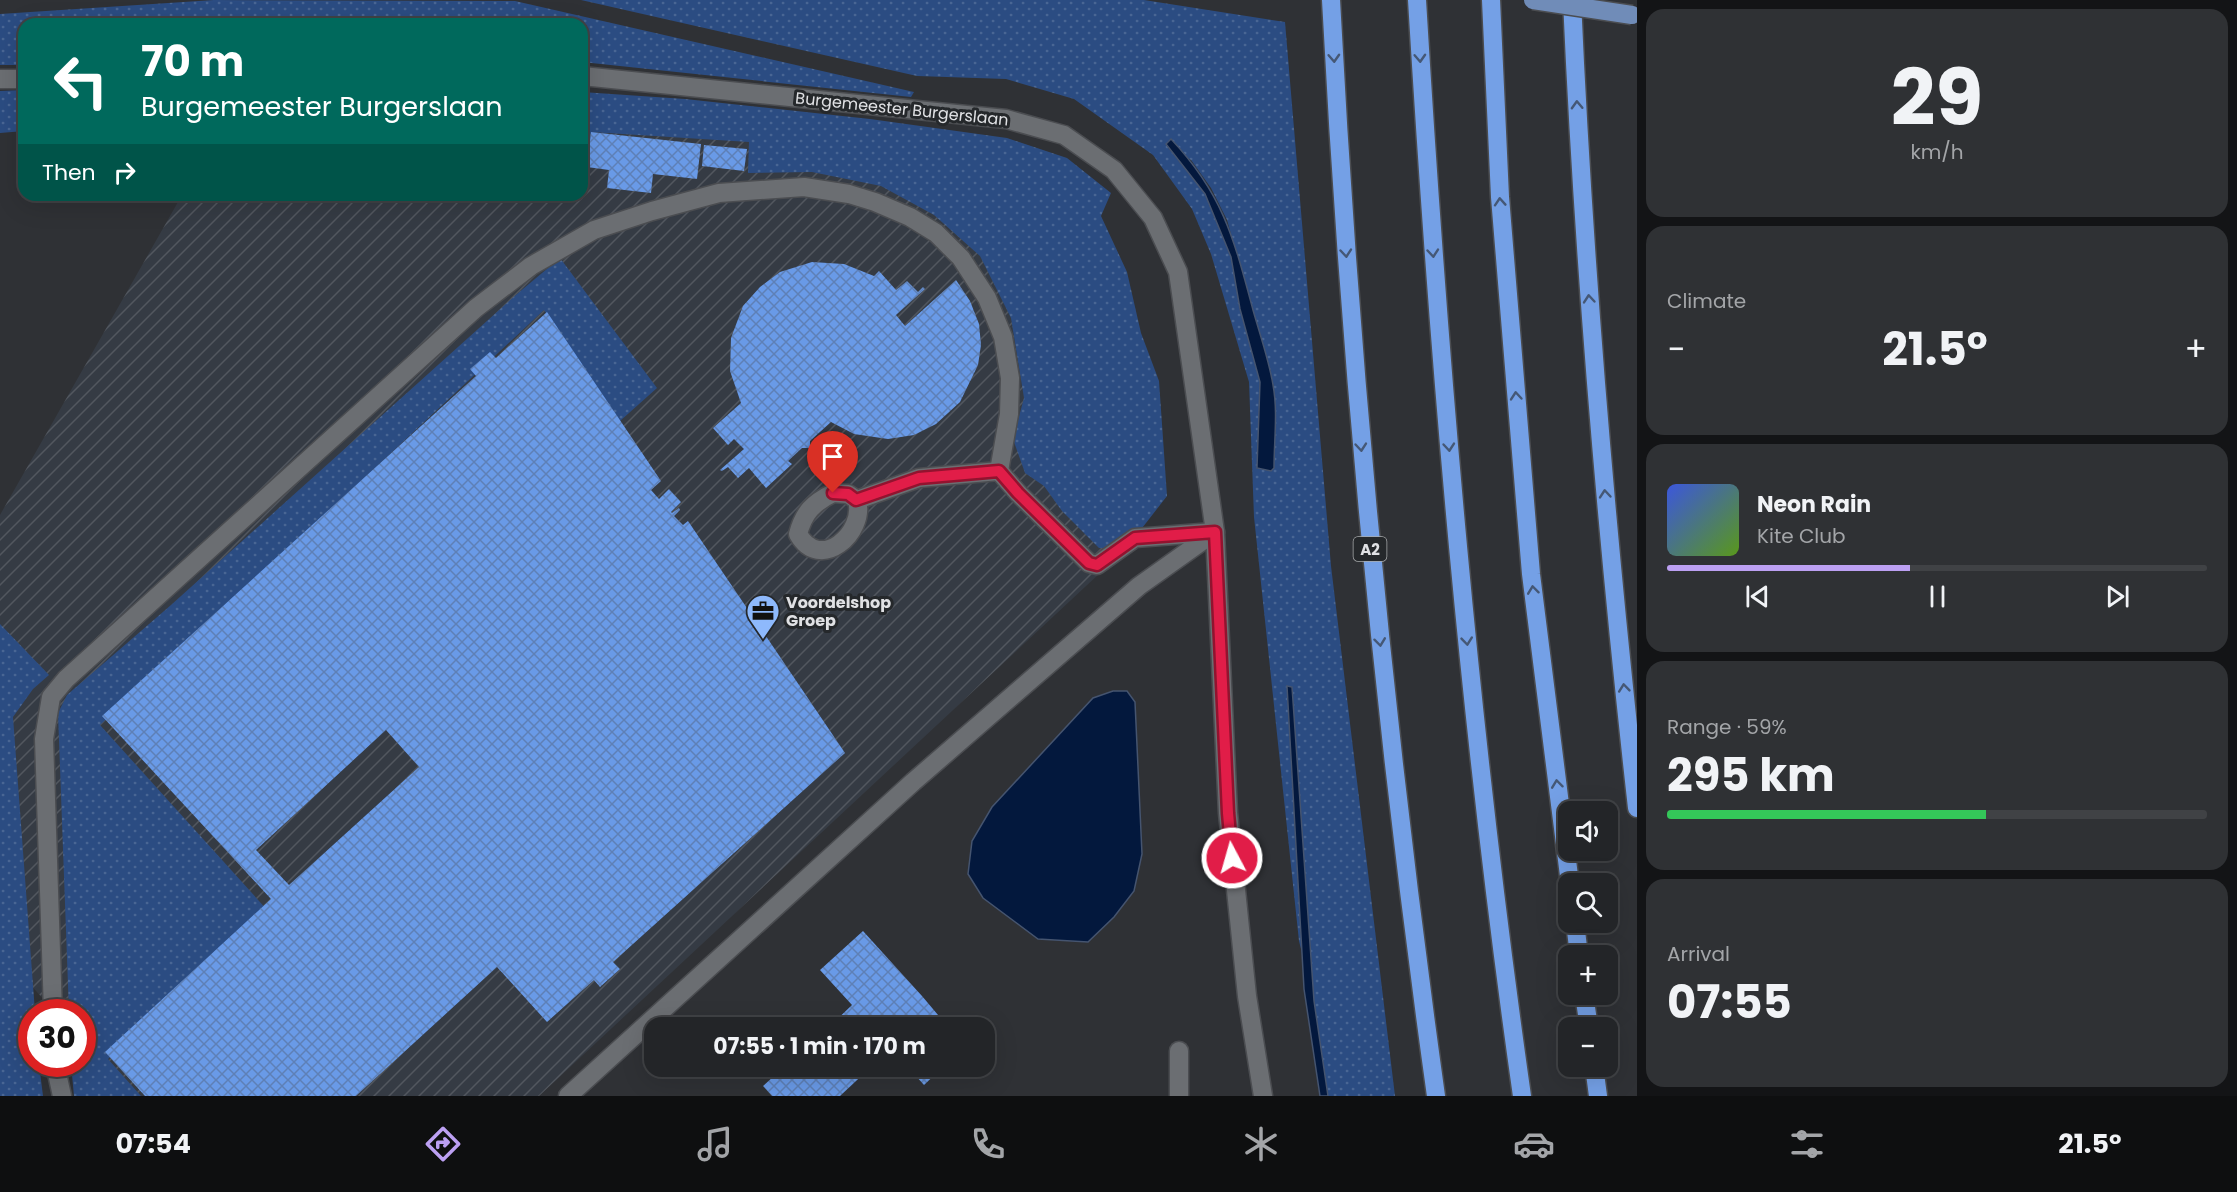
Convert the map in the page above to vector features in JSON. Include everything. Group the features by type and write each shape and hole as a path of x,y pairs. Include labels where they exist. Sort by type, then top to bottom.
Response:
{"highway":[{"name":"A2","path":"1331,0 1340,186 1371,565 1436,1096"},
{"path":"1417,0 1428,182 1459,576 1503,960 1522,1096"},
{"path":"1491,0 1500,197 1531,574 1569,873"},
{"path":"1572,0 1582,214 1612,580 1637,808"},
{"path":"1595,1077 1598,1096"}],"main road":[{"path":"1533,0 1632,15"}],"street":[{"name":"Burgemeester Burgerslaan","path":"588,77 1006,119 1064,135 1114,170 1153,218 1178,272 1215,532 1228,813 1246,996 1263,1096"},
{"path":"0,79 18,79"},
{"path":"53,999 44,739 51,697 94,653 476,308 531,266 594,230 719,193 804,187 849,194 910,217 936,233 961,258 987,298 1003,337 1010,378 1009,414 999,471"},
{"path":"999,471 1018,493 1089,563 1097,565 1135,538 1215,532"},
{"path":"856,500 919,478 999,471"},
{"path":"568,1096 913,782 1139,586 1215,532"},
{"path":"1179,1052 1179,1096"},
{"path":"58,1077 62,1096"}],"shaded area":[{"path":"214,0 515,1 914,92 911,97 588,63 588,18 18,18 18,65 0,65 0,14"},
{"path":"581,0 1144,0 1285,22 1331,566 1395,1096 1328,1096 1314,1001 1287,687 1302,953 1299,941 1254,517 1249,382 1211,254 1192,209 1153,155 1074,99 1006,79 917,76","holes":["1166,145 1191,160 1211,188 1227,220 1274,387 1274,467 1271,471 1257,468 1260,382 1240,309 1231,257 1205,194"]},
{"path":"18,90 18,132 0,133 0,91"},
{"path":"588,92 685,99 870,119 1007,138 1067,158 1111,193 1101,216 1127,272 1141,333 1159,381 1167,496 1132,541 1118,549 1099,548 1062,511 1044,486 1025,473 1013,439 1024,398 1011,318 980,256 934,215 881,186 812,172 748,173 749,142 591,132 588,158"},
{"path":"588,120 966,167 1115,559 539,1096 129,1096 96,1059 96,999 43,999 0,951 0,515 179,201 588,201"},
{"path":"1171,139 1189,159 1215,199 1239,261 1273,385 1275,426 1274,468 1271,471 1257,468 1260,382 1240,309 1231,257 1205,194 1166,144"},
{"path":"560,258 657,388 620,421 544,310 100,725 269,912 108,1059 141,1096 74,1096 72,1077 96,1077 96,999 69,999 58,713 67,695 171,605"},
{"path":"0,624 49,675 33,689 13,717 34,999 18,999 18,1077 41,1077 43,1096 0,1096"},
{"path":"1287,686 1292,687 1314,1001 1328,1096 1320,1096 1304,989"},
{"path":"1113,691 1127,691 1135,702 1142,854 1134,891 1114,917 1088,942 1038,939 983,898 968,874 972,841 992,807 1093,698"}],"building":[{"path":"591,132 701,144 697,179 653,174 651,193 607,188 609,170 588,167"},
{"path":"704,145 747,149 744,171 702,166"},
{"path":"812,262 844,264 874,276 879,271 896,290 907,281 918,292 923,287 925,289 896,315 905,326 956,280 970,301 979,324 981,345 978,365 960,402 936,424 914,435 888,439 854,434 831,422 810,441 810,448 802,448 788,461 792,464 766,488 749,468 738,478 728,467 720,470 744,449 734,439 728,445 713,428 741,403 730,371 731,338 743,306 760,287 780,272"},
{"path":"547,312 661,481 651,490 659,499 669,489 681,502 671,512 679,508 680,510 674,516 683,525 688,521 845,753 613,962 620,969 600,987 594,980 547,1022 497,967 356,1096 145,1096 105,1052 271,899 102,716 476,376 470,369 490,352 496,358","holes":["386,730 419,767 289,885 256,850"]},
{"path":"863,931 940,1017 839,1017 852,1005 820,970"},
{"path":"773,1077 860,1077 840,1096 772,1096 763,1086"},
{"path":"917,1077 932,1077 924,1085"}],"place":[{"name":"Voordelshop Groep","path":"763,640"}],"route":[{"path":"833,493 848,494 856,500 919,478 999,471 1018,493 1089,563 1097,565 1135,538 1215,532 1232,858"}]}
